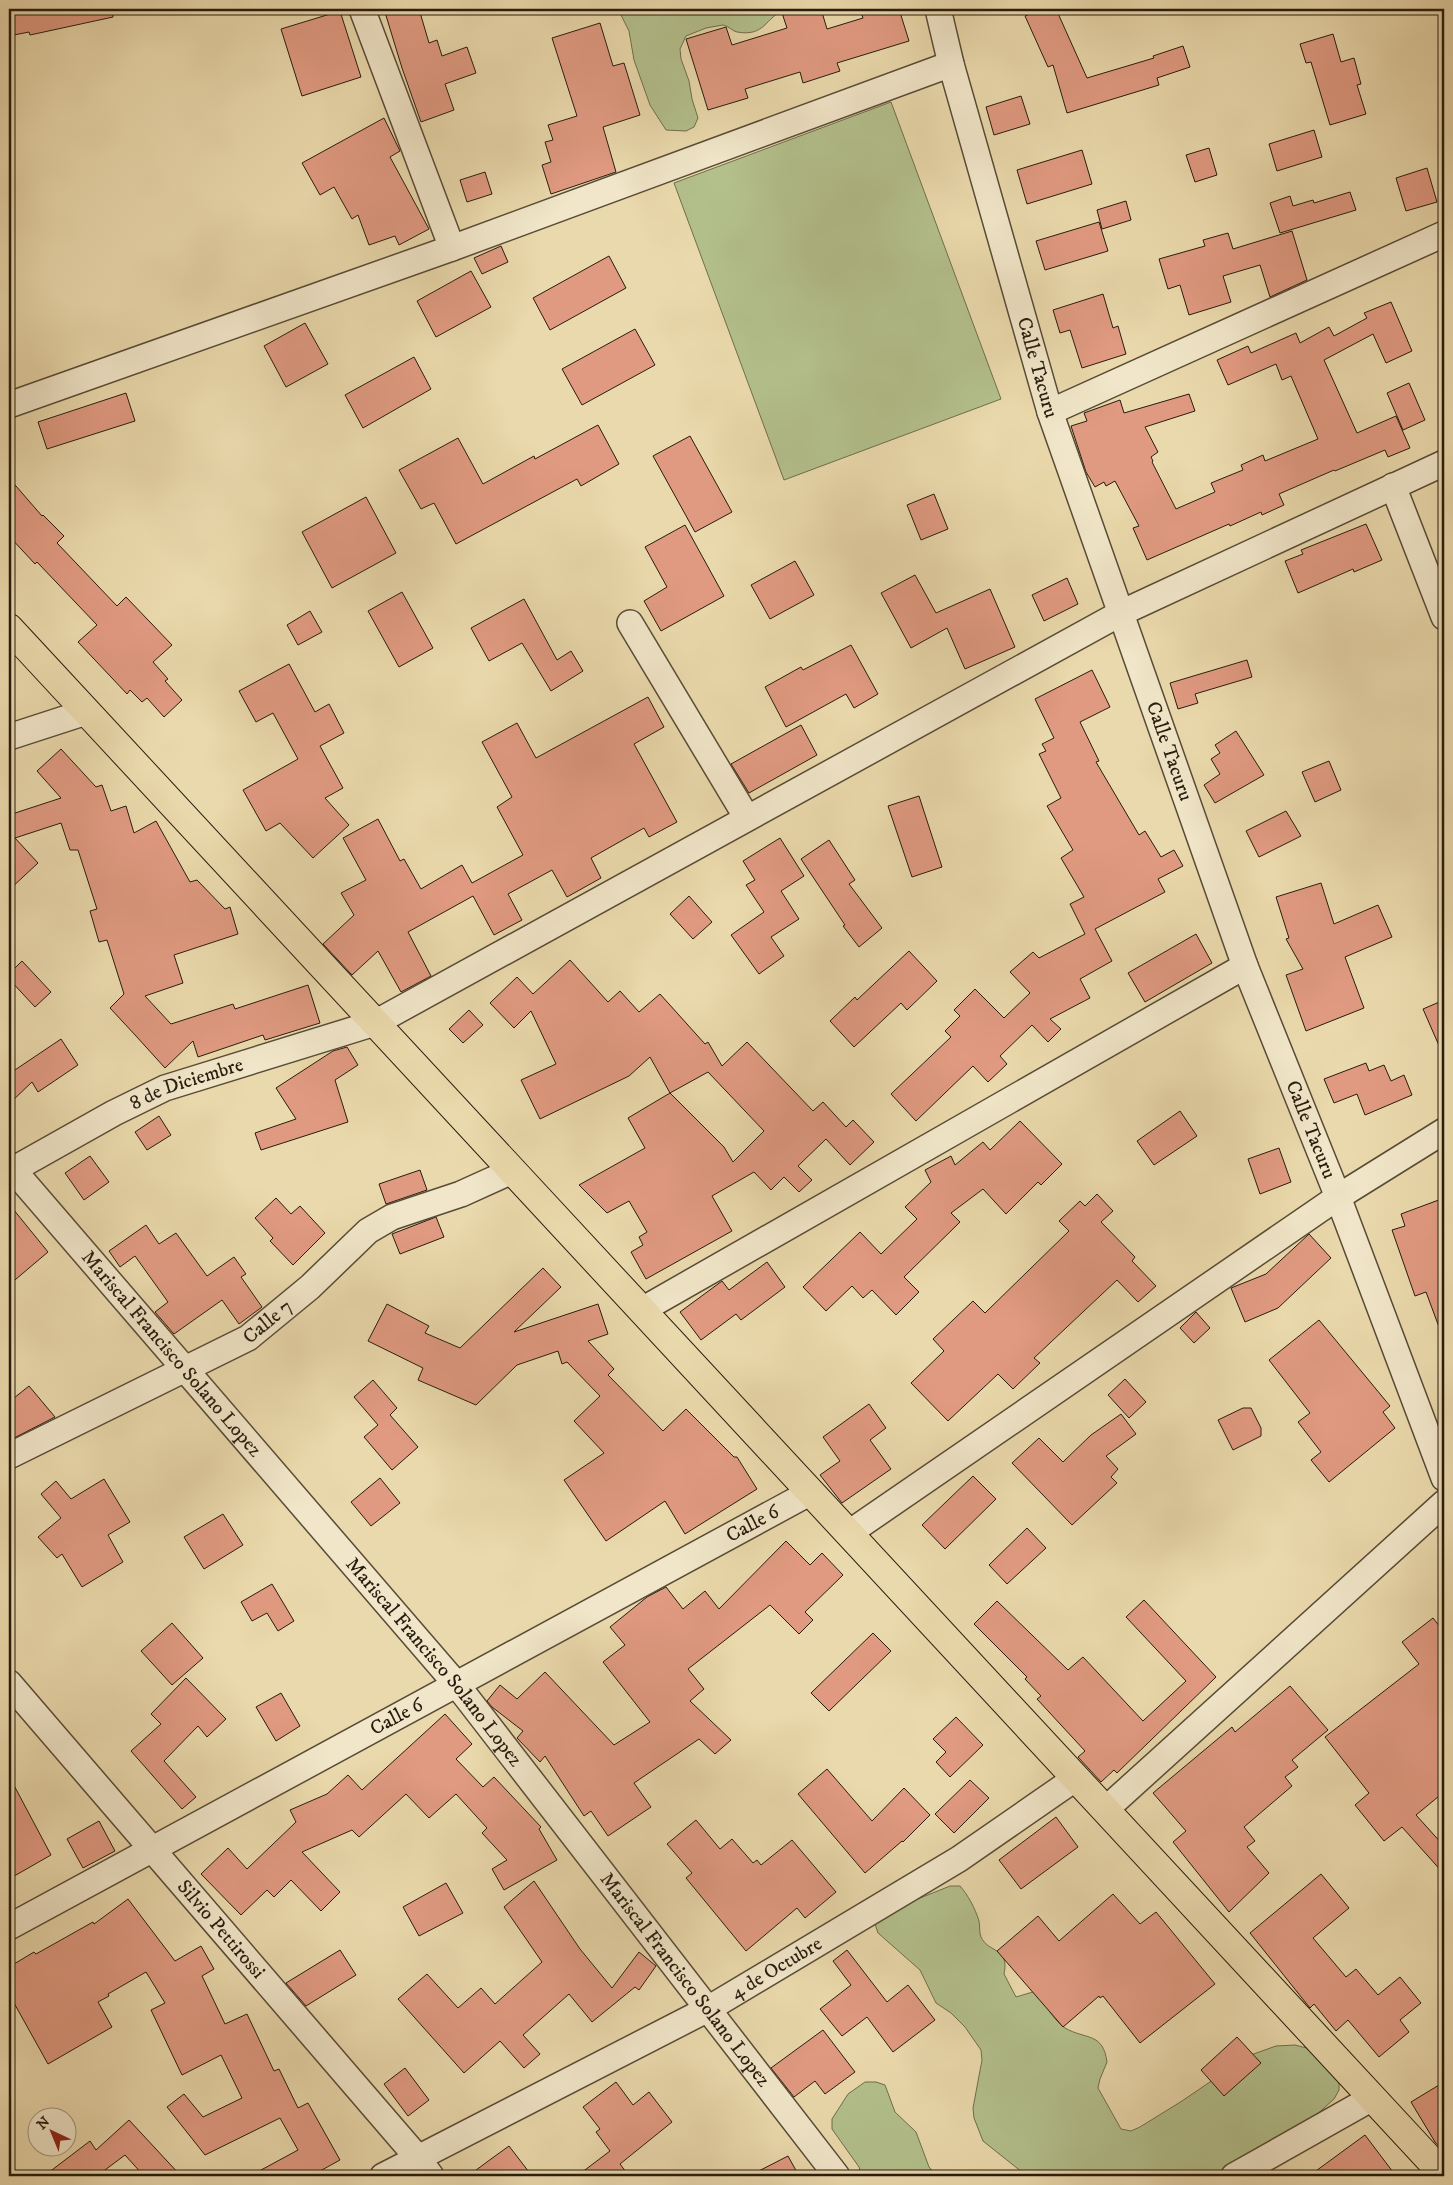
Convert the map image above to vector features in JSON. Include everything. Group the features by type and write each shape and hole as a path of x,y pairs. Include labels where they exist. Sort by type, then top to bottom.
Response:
{"main road":[{"path":"9,628 1444,2176"}],"street":[{"path":"362,9 452,248"},
{"name":"Calle Tacuru","path":"938,9 951,64 1050,412 1245,966 1338,1197 1444,1478"},
{"path":"9,405 452,248 951,64"},
{"path":"1050,412 1444,234"},
{"name":"8 de Diciembre","path":"10,1169 165,1088 375,1023 1121,613 1444,463"},
{"path":"1393,486 1444,617"},
{"path":"630,623 748,818"},
{"path":"9,737 86,712"},
{"path":"642,1310 1245,966"},
{"path":"849,1533 1338,1197 1444,1131"},
{"name":"Mariscal Francisco Solano Lopez","path":"10,1169 457,1685 837,2176"},
{"name":"Calle 7","path":"9,1456 248,1338 310,1287 368,1231 392,1217 461,1194 512,1171"},
{"name":"Calle 6","path":"9,1927 811,1492"},
{"path":"1105,1810 1444,1503"},
{"name":"Silvio Pettirossi","path":"9,1683 424,2167"},
{"name":"4 de Octubre","path":"383,2176 424,2167 708,2009 960,1859 1076,1778"},
{"path":"1234,2176 1372,2098"}],"green space":[{"path":"618,9 649,9 653,13 658,13 672,9 785,9 754,32 737,32 723,25 706,28 686,36 680,49 681,59 689,81 698,118 694,127 686,131 666,130 650,105 634,60 629,31"},
{"path":"891,102 1001,399 784,480 674,183"},
{"path":"950,1886 960,1886 968,1898 979,1921 981,1937 988,1946 997,1951 1004,1959 1004,1974 1016,1997 1036,1991 1061,2025 1073,2032 1092,2038 1102,2046 1107,2062 1098,2088 1121,2129 1131,2131 1140,2127 1248,2056 1276,2046 1295,2045 1314,2050 1339,2080 1339,2090 1334,2099 1313,2118 1232,2167 1209,2176 1027,2176 983,2141 974,2118 973,2108 982,2060 981,2050 965,2027 951,2013 936,2003 920,1970 878,1933 875,1924 878,1915"},
{"path":"865,2082 876,2082 885,2085 895,2112 916,2132 929,2167 937,2176 862,2176 859,2167 832,2129 832,2119 848,2094"}],"building":[{"path":"9,9 113,9 113,17 30,35 29,32 9,36"},
{"path":"384,9 419,9 429,43 437,40 442,56 467,47 476,73 445,84 454,110 421,122"},
{"path":"795,9 821,9 827,29 863,18 860,9 899,9 909,41 837,63 840,71 803,83 800,72 745,89 748,98 708,110 686,39 726,27 732,45 787,28 782,13"},
{"path":"1041,9 1056,9 1087,78 1154,58 1153,56 1183,46 1190,67 1157,78 1159,85 1067,113 1053,65 1048,67 1025,16"},
{"path":"340,11 361,77 302,96 281,29"},
{"path":"600,23 613,66 624,63 640,115 603,127 616,172 551,194 542,165 551,162 545,142 553,140 548,125 577,116 552,38"},
{"path":"1333,34 1341,62 1354,58 1361,84 1357,85 1366,114 1330,125 1311,62 1306,63 1300,44"},
{"path":"1021,96 1030,124 994,135 986,107"},
{"path":"384,118 400,151 390,157 429,229 399,245 395,236 369,245 358,215 352,219 334,187 320,195 302,163"},
{"path":"1314,130 1322,157 1277,171 1269,144"},
{"path":"1209,148 1217,175 1195,182 1186,155"},
{"path":"1082,150 1092,184 1027,204 1017,170"},
{"path":"1427,168 1437,202 1406,211 1396,178"},
{"path":"485,172 492,194 467,202 460,180"},
{"path":"1350,192 1356,210 1280,233 1270,203 1290,196 1293,206 1313,200 1314,203"},
{"path":"1126,201 1131,220 1102,229 1097,210"},
{"path":"1099,222 1108,251 1045,270 1036,241"},
{"path":"1292,231 1307,280 1270,297 1260,265 1223,276 1231,302 1189,315 1180,285 1168,289 1159,259 1205,246 1203,240 1228,233 1233,249"},
{"path":"501,246 508,262 482,274 474,258"},
{"path":"609,256 626,288 550,330 533,298"},
{"path":"471,271 491,307 436,337 417,301"},
{"path":"1103,294 1113,328 1118,326 1126,354 1082,368 1070,330 1060,333 1053,310"},
{"path":"1391,302 1412,351 1386,363 1373,334 1324,360 1357,433 1396,416 1410,448 1388,457 1385,450 1334,470 1279,494 1284,505 1262,515 1261,512 1230,526 1229,524 1147,560 1133,528 1139,526 1115,481 1106,486 1104,482 1095,487 1086,472 1071,426 1087,421 1084,413 1120,400 1124,413 1189,394 1195,411 1145,427 1158,452 1151,457 1152,462 1176,509 1215,492 1211,483 1243,470 1241,465 1263,455 1265,461 1318,439 1291,376 1282,380 1276,364 1228,385 1217,360 1248,346 1251,353 1296,333 1300,343 1329,327 1334,336 1367,318 1364,313"},
{"path":"305,323 328,364 286,387 264,346"},
{"path":"635,329 655,365 582,405 562,369"},
{"path":"414,357 431,389 363,428 345,395"},
{"path":"1409,383 1425,420 1403,430 1387,393"},
{"path":"126,393 135,421 47,449 38,422"},
{"path":"598,425 619,464 581,486 577,479 456,544 434,503 421,509 399,470 458,438 483,484 534,456 535,459"},
{"path":"690,436 732,512 695,532 653,456"},
{"path":"9,478 42,516 64,536 57,543 117,606 126,597 172,645 153,662 168,679 165,681 182,700 164,717 147,698 142,702 130,690 127,694 78,642 97,625 37,562 35,564 9,536"},
{"path":"934,494 948,529 921,540 907,505"},
{"path":"366,497 396,553 332,588 302,532"},
{"path":"1366,524 1382,560 1354,572 1353,569 1298,593 1285,561 1303,554 1301,550"},
{"path":"685,525 724,596 661,631 644,601 667,587 645,547"},
{"path":"795,561 814,595 770,619 751,585"},
{"path":"915,575 936,613 990,589 1015,647 965,669 947,628 911,648 881,593"},
{"path":"1067,578 1078,604 1044,621 1032,595"},
{"path":"402,592 433,648 399,667 368,611"},
{"path":"524,599 557,660 571,651 583,671 551,691 522,643 489,661 471,628"},
{"path":"310,611 322,632 298,645 287,625"},
{"path":"851,645 878,694 854,708 846,694 786,727 765,687 801,667 803,670"},
{"path":"1247,660 1252,677 1195,694 1198,703 1178,709 1170,683"},
{"path":"289,664 315,712 329,704 344,733 320,746 343,788 325,798 349,825 313,858 280,823 266,831 243,790 298,759 273,713 256,722 239,691"},
{"path":"1092,670 1110,707 1080,722 1099,761 1096,762 1139,835 1145,831 1161,857 1174,850 1183,866 1158,879 1165,892 1095,929 1112,961 1080,979 1090,998 1050,1019 1061,1029 1048,1042 1032,1025 1000,1056 1007,1064 988,1082 973,1066 916,1121 891,1094 951,1037 945,1031 960,1016 954,1010 975,989 1004,1018 1030,993 1010,972 1033,952 1039,958 1085,934 1070,904 1084,897 1061,858 1073,850 1047,806 1061,798 1039,754 1046,751 1042,744 1054,738 1035,699"},
{"path":"648,697 664,727 634,744 677,822 649,837 644,828 591,858 601,878 567,897 552,870 508,894 522,920 494,935 473,896 408,932 431,976 401,992 378,951 352,975 323,944 354,915 341,893 366,880 343,838 378,819 400,861 404,859 421,889 462,865 472,883 523,855 497,807 512,797 482,742 517,723 536,758"},
{"path":"801,725 817,755 749,793 731,764"},
{"path":"1236,731 1264,775 1215,803 1204,785 1220,774 1211,759 1220,753 1215,745"},
{"path":"61,749 96,787 102,785 111,811 126,806 134,833 156,821 190,882 197,880 225,909 230,907 238,934 174,955 183,983 145,996 171,1024 233,1004 235,1009 308,985 320,1023 265,1040 263,1035 198,1057 193,1041 165,1068 110,1008 124,994 107,940 99,942 90,911 97,909 78,850 70,850 61,823 15,838 38,863 9,890 9,815 61,798 37,771"},
{"path":"1329,761 1341,790 1315,802 1302,772"},
{"path":"919,796 942,867 912,877 888,806"},
{"path":"1286,811 1301,836 1259,857 1246,831"},
{"path":"780,838 804,876 781,891 799,919 771,937 784,956 759,974 731,935 764,912 746,885 755,880 743,861"},
{"path":"829,840 855,880 849,884 882,928 859,947 843,926 845,925 801,859"},
{"path":"1321,883 1334,924 1378,905 1392,937 1345,957 1364,1008 1306,1031 1286,975 1303,969 1286,939 1289,938 1276,897"},
{"path":"689,896 712,922 693,939 670,914"},
{"path":"1196,934 1212,963 1145,1002 1128,973"},
{"path":"909,951 937,981 907,1010 901,1003 854,1047 830,1021 855,997 857,1000"},
{"path":"570,960 608,1002 620,991 639,1012 660,994 705,1044 708,1042 722,1066 747,1042 813,1111 823,1102 846,1127 853,1120 874,1142 850,1165 826,1139 798,1166 812,1180 799,1192 784,1177 771,1190 754,1172 712,1196 732,1231 646,1279 631,1252 643,1245 639,1237 647,1232 629,1201 607,1213 579,1185 645,1148 628,1118 670,1093 650,1057 629,1076 540,1119 521,1080 556,1064 531,1011 514,1028 490,1003 517,977 533,994","holes":["708,1072 764,1131 733,1162 724,1147 670,1093"]},
{"path":"22,961 51,992 35,1007 9,979 9,974"},
{"path":"1444,1000 1444,1057 1423,1009"},
{"path":"469,1010 483,1025 463,1043 449,1029"},
{"path":"61,1039 78,1065 38,1092 32,1082 9,1104 9,1074"},
{"path":"347,1047 358,1065 335,1080 348,1122 261,1150 255,1133 296,1119 276,1088 333,1051"},
{"path":"1366,1063 1369,1071 1384,1065 1391,1081 1404,1075 1412,1095 1365,1115 1357,1094 1334,1103 1324,1079"},
{"path":"1180,1111 1197,1136 1154,1165 1137,1141"},
{"path":"159,1116 171,1135 147,1150 135,1132"},
{"path":"1020,1121 1062,1164 1041,1185 1038,1182 1006,1214 983,1189 951,1213 960,1222 904,1277 919,1292 896,1315 872,1290 863,1298 852,1286 826,1311 803,1287 860,1232 881,1254 917,1219 905,1207 931,1182 925,1170 951,1156 955,1165 983,1142 990,1150"},
{"path":"1279,1148 1291,1182 1260,1194 1248,1159"},
{"path":"90,1156 109,1182 84,1200 65,1173"},
{"path":"420,1170 427,1190 386,1204 379,1184"},
{"path":"1097,1194 1113,1211 1101,1222 1135,1257 1132,1261 1156,1286 1138,1302 1117,1280 1034,1358 1040,1363 1013,1389 998,1374 948,1421 911,1383 944,1351 933,1339 973,1301 985,1313 1069,1231 1059,1221 1080,1201 1085,1206"},
{"path":"276,1198 291,1214 300,1206 325,1233 293,1265 270,1241 273,1238 255,1218"},
{"path":"1444,1198 1444,1334 1442,1335 1426,1292 1415,1296 1392,1230 1405,1226 1401,1214"},
{"path":"9,1204 48,1252 9,1285"},
{"path":"436,1217 444,1237 400,1254 392,1234"},
{"path":"146,1225 159,1244 176,1233 207,1276 234,1257 246,1274 241,1277 262,1307 239,1324 222,1300 174,1334 155,1312 168,1302 135,1256 120,1267 109,1251"},
{"path":"1309,1234 1331,1258 1278,1308 1245,1322 1231,1288 1266,1274"},
{"path":"767,1262 785,1287 741,1320 736,1314 701,1340 680,1312 722,1281 729,1290"},
{"path":"543,1268 561,1287 514,1332 598,1304 608,1334 588,1341 614,1369 608,1375 663,1431 686,1409 734,1457 737,1457 757,1489 685,1534 665,1501 606,1541 564,1480 604,1453 574,1421 600,1396 567,1362 562,1364 558,1351 517,1365 476,1405 418,1380 423,1368 368,1341 387,1304 429,1326 425,1333 460,1348"},
{"path":"1196,1312 1210,1328 1194,1343 1180,1328"},
{"path":"1319,1320 1390,1406 1383,1412 1395,1428 1329,1482 1311,1460 1321,1452 1298,1422 1310,1413 1269,1360"},
{"path":"1125,1379 1146,1402 1129,1418 1108,1395"},
{"path":"373,1380 397,1408 390,1415 418,1447 392,1470 364,1437 378,1425 354,1397"},
{"path":"29,1386 55,1417 14,1438 9,1431 9,1402"},
{"path":"869,1404 886,1428 870,1440 891,1469 842,1503 820,1475 840,1461 823,1437"},
{"path":"1243,1408 1251,1408 1261,1428 1261,1436 1233,1450 1218,1420"},
{"path":"1121,1414 1136,1434 1106,1456 1118,1469 1111,1477 1117,1483 1072,1525 1012,1463 1039,1438 1063,1462 1091,1435"},
{"path":"973,1476 996,1499 945,1549 922,1525"},
{"path":"380,1478 400,1503 371,1526 351,1502"},
{"path":"104,1479 130,1522 108,1535 123,1562 82,1587 62,1554 57,1558 38,1537 61,1518 41,1494 56,1481 71,1499"},
{"path":"223,1514 243,1545 204,1569 184,1537"},
{"path":"1027,1528 1046,1548 1007,1584 989,1565"},
{"path":"786,1541 810,1565 822,1553 843,1575 805,1612 813,1620 799,1634 770,1605 688,1669 704,1689 690,1701 731,1740 715,1754 699,1739 634,1783 651,1807 608,1836 591,1811 584,1816 545,1756 540,1762 517,1738 523,1731 487,1701 500,1685 517,1699 545,1672 614,1745 650,1722 603,1662 625,1645 610,1627 647,1597 666,1587 683,1609 705,1591 719,1609"},
{"path":"272,1584 294,1621 278,1631 267,1613 252,1621 241,1602"},
{"path":"1144,1600 1216,1677 1117,1773 1114,1770 1101,1782 1078,1757 1085,1751 1037,1699 1041,1696 1025,1679 1027,1677 974,1624 997,1601 1068,1670 1083,1657 1143,1721 1186,1681 1126,1617"},
{"path":"1433,1618 1444,1632 1444,1792 1416,1815 1444,1846 1444,1874 1402,1827 1384,1841 1355,1805 1369,1793 1325,1737 1419,1664 1402,1642"},
{"path":"172,1623 203,1658 172,1685 141,1651"},
{"path":"873,1633 891,1651 829,1711 811,1693"},
{"path":"186,1678 226,1719 207,1737 198,1726 164,1761 196,1797 182,1809 131,1751 161,1724 151,1714"},
{"path":"1290,1686 1328,1730 1292,1760 1298,1767 1285,1777 1292,1786 1244,1827 1255,1841 1247,1847 1269,1873 1229,1912 1173,1842 1186,1831 1153,1793 1232,1727 1235,1732"},
{"path":"281,1693 300,1726 276,1741 256,1707"},
{"path":"445,1714 472,1744 456,1759 483,1787 494,1777 541,1827 539,1829 557,1860 504,1890 492,1869 507,1860 482,1833 487,1828 456,1794 429,1818 406,1794 359,1837 352,1830 302,1852 340,1892 321,1911 291,1880 274,1897 267,1890 241,1915 201,1874 228,1848 247,1869 296,1822 290,1810 327,1794 348,1775 362,1790"},
{"path":"956,1717 983,1745 950,1777 936,1762 946,1752 933,1739"},
{"path":"827,1769 872,1821 904,1788 930,1815 903,1842 865,1873 798,1794"},
{"path":"9,1776 51,1855 9,1879"},
{"path":"970,1780 989,1798 954,1833 935,1814"},
{"path":"1056,1817 1078,1847 1021,1889 999,1860"},
{"path":"696,1820 720,1849 732,1839 753,1863 757,1860 761,1865 792,1840 836,1892 805,1918 797,1908 746,1951 686,1878 692,1873 667,1844"},
{"path":"99,1821 115,1851 83,1868 67,1839"},
{"path":"1321,1874 1349,1908 1313,1938 1346,1977 1356,1969 1378,1995 1400,1977 1421,2003 1400,2020 1409,2032 1379,2057 1348,2020 1336,2031 1314,2004 1310,2008 1250,1933"},
{"path":"534,1881 580,1949 612,1988 639,1952 656,1966 639,1990 635,1987 592,2022 569,1994 523,2035 540,2054 524,2068 500,2041 464,2073 398,1999 427,1974 458,2008 481,1988 495,2004 542,1962 504,1907"},
{"path":"446,1883 463,1913 419,1936 403,1907"},
{"path":"1113,1894 1140,1924 1156,1912 1215,1984 1140,2043 1103,1996 1100,1998 1099,1996 1063,2027 997,1951 1038,1916 1059,1941"},
{"path":"128,1899 175,1961 201,1946 214,1969 202,1976 225,2024 247,2014 274,2071 279,2069 298,2108 308,2103 340,2160 311,2176 250,2176 298,2150 280,2118 205,2155 167,2107 184,2094 203,2117 242,2098 221,2055 182,2075 151,2010 165,2003 146,1972 98,2002 112,2027 48,2064 9,1994 9,1967 93,1922 94,1924"},
{"path":"340,1950 356,1975 306,2006 286,1983"},
{"path":"847,1950 887,2002 908,1985 935,2020 893,2052 867,2017 842,2036 820,2009 851,1985 833,1961"},
{"path":"823,2030 855,2072 825,2094 815,2081 794,2097 771,2068"},
{"path":"1237,2037 1261,2063 1224,2096 1201,2070"},
{"path":"405,2068 429,2100 408,2116 384,2084"},
{"path":"616,2082 633,2105 649,2092 672,2122 620,2164 629,2176 577,2176 610,2151 596,2132 600,2129 583,2107"},
{"path":"1444,2082 1444,2152 1435,2142 1411,2102"},
{"path":"129,2120 181,2176 144,2176 125,2155 97,2176 44,2176 68,2158 78,2158 78,2150 90,2141 96,2150"},
{"path":"1365,2135 1396,2176 1309,2176"},
{"path":"509,2146 532,2176 468,2176 491,2159"},
{"path":"788,2156 799,2176 749,2176"}]}
